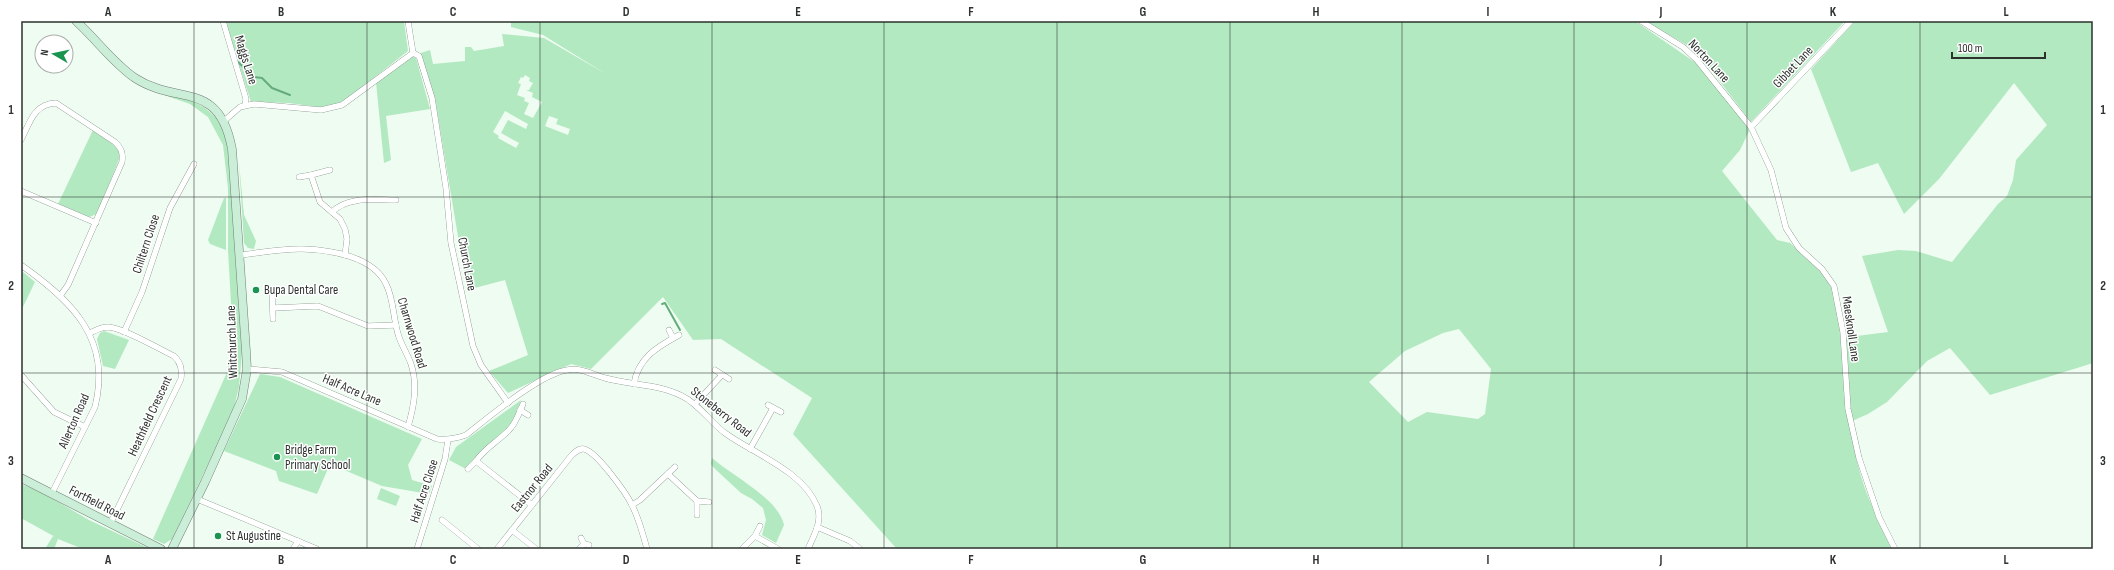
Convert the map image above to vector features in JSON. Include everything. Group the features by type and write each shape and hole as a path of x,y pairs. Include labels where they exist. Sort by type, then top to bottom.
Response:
{"street":[{"path":"76,21 135,78 157,89 187,94 198,99 217,112 224,121 245,105 287,106 321,110 335,108 342,105 413,53 408,21"},
{"name":"Maggs Lane","path":"223,21 246,99 245,105"},
{"name":"Norton Lane","path":"1641,21 1683,47 1697,60 1751,127"},
{"name":"Gibbet Lane","path":"1751,127 1851,21"},
{"name":"Church Lane","path":"413,53 419,56 432,98 446,188 451,243 473,346 480,365 508,403"},
{"path":"21,140 35,111 42,105 56,103 115,142 121,148 122,162 68,285 60,296"},
{"name":"Whitchurch Lane","path":"172,549 238,410 242,399 247,369 232,149 224,121"},
{"name":"Maesknoll Lane","path":"1751,127 1771,170 1786,228 1799,248 1822,269 1834,286 1843,332 1848,409 1859,458 1879,517 1895,549"},
{"name":"Chiltern Close","path":"124,332 142,292 170,208 194,164"},
{"path":"299,177 330,170"},
{"path":"311,175 320,202 340,219 346,229 347,239 345,255"},
{"path":"21,191 96,223"},
{"path":"332,212 339,205 349,201 396,200"},
{"name":"Charnwood Road","path":"240,256 302,249 345,255 365,263 382,278 387,284 399,336 411,364 414,377 415,392 408,427"},
{"name":"Allerton Road","path":"21,265 74,309 90,333 97,354 99,381 95,407 52,493"},
{"path":"272,292 274,319"},
{"path":"273,308 318,306 368,326 396,325"},
{"name":"Heathfield Crescent","path":"90,333 99,328 107,327 124,332 174,356 179,361 182,371 181,378 110,524"},
{"path":"669,330 673,338"},
{"path":"634,384 637,369 642,362 654,350 679,335"},
{"name":"Half Acre Lane","path":"247,369 282,372 436,439 448,440"},
{"name":"Stoneberry Road","path":"508,403 551,376 567,370 584,371 606,378 672,391 695,404 720,429 787,471 811,496 817,507 819,517 817,527"},
{"path":"715,370 728,379"},
{"path":"21,375 54,412 85,427"},
{"path":"695,404 722,375"},
{"path":"448,440 457,439 466,435 508,403"},
{"path":"468,469 481,453 508,431 523,404"},
{"path":"750,449 770,407 781,412"},
{"path":"520,410 528,415"},
{"name":"Half Acre Close","path":"417,549 446,460 448,440"},
{"name":"Eastnor Road","path":"497,549 577,451 583,449 589,451 607,470 632,505"},
{"path":"476,461 532,505"},
{"path":"647,549 632,505 640,500 674,467"},
{"path":"668,474 697,501 709,502"},
{"name":"Fortfield Road","path":"21,478 161,549"},
{"path":"197,499 317,549"},
{"path":"697,501 697,515"},
{"path":"442,520 452,532 478,549"},
{"path":"742,549 755,536 760,526"},
{"path":"808,549 817,527 850,541 860,549"},
{"path":"512,530 536,549"},
{"path":"755,536 778,549"},
{"path":"293,549 298,541"},
{"path":"579,549 585,542"}],"green space":[{"path":"225,21 404,21 408,51 348,98 333,106 325,108 289,103 251,102"},
{"path":"511,21 1635,21 1696,63 1751,127 1740,150 1722,171 1777,240 1790,243 1821,270 1832,289 1843,332 1849,337 1888,332 1862,256 1898,250 1916,251 1952,262 1998,204 2007,196 2013,180 2016,160 2047,125 2014,83 1939,179 1904,214 1878,163 1851,172 1811,69 1855,21 2093,21 2093,363 1990,395 1950,348 1927,361 1887,402 1868,414 1852,421 1856,456 1863,484 1893,549 897,549 793,434 812,398 721,339 693,340 663,297 591,369 571,364 508,393 489,371 528,355 505,280 467,290 436,105 421,53 430,50 433,64 465,61 465,47 471,47 474,51 504,46 502,34 544,38 606,74 543,35 511,27","holes":["525,75 530,78 529,81 533,83 529,90 526,90 533,93 532,97 542,102 533,118 524,114 529,103 524,101 525,98 517,95 521,84 518,83 521,77 523,78","505,111 528,124 526,129 508,120 501,133 519,143 516,148 498,138 499,136 493,132","549,116 558,119 556,124 570,129 568,135 545,126","1459,329 1491,369 1485,414 1478,419 1427,412 1408,422 1369,382 1405,351 1443,333"]},
{"path":"1645,21 1845,21 1751,122 1701,57 1685,44"},
{"path":"411,56 416,58 430,109 386,116 391,160 384,163 376,82"},
{"path":"165,93 188,100 206,108 219,123 229,145 242,351 239,387 232,415 172,539 164,544 153,539 228,370 232,321 228,250 228,188 223,145 208,117 190,104 164,95"},
{"path":"93,130 118,148 120,157 97,214 89,217 58,204"},
{"path":"239,163 244,215 256,241 254,249 248,248 244,243"},
{"path":"224,198 226,198 226,250 210,244 208,240"},
{"path":"23,272 35,282 21,311 21,277"},
{"path":"104,331 129,340 115,369 103,366 97,339 100,333"},
{"path":"260,374 280,377 422,439 408,465 412,480 432,486 429,494 382,486 330,464 317,494 279,481 276,471 224,451"},
{"path":"521,400 513,422 505,431 481,451 466,469 449,460 456,447"},
{"path":"712,458 764,497 780,515 784,525 776,543 762,535 766,520 763,508 752,499 741,493 713,467 711,464"},
{"path":"21,484 41,492 89,520 150,549 83,549 58,539 54,549 45,549 53,536 57,538 21,518"},
{"path":"381,488 400,496 396,506 377,499"}],"waterway":[{"path":"238,62 254,77 262,78 272,88 290,95"},
{"path":"2093,206 2093,214"},
{"path":"662,304 665,303 680,330"}],"place":[{"name":"Bupa Dental Care","path":"256,290"},
{"name":"Bridge Farm Primary School","path":"277,457"},
{"name":"St Augustine","path":"218,536"}]}
